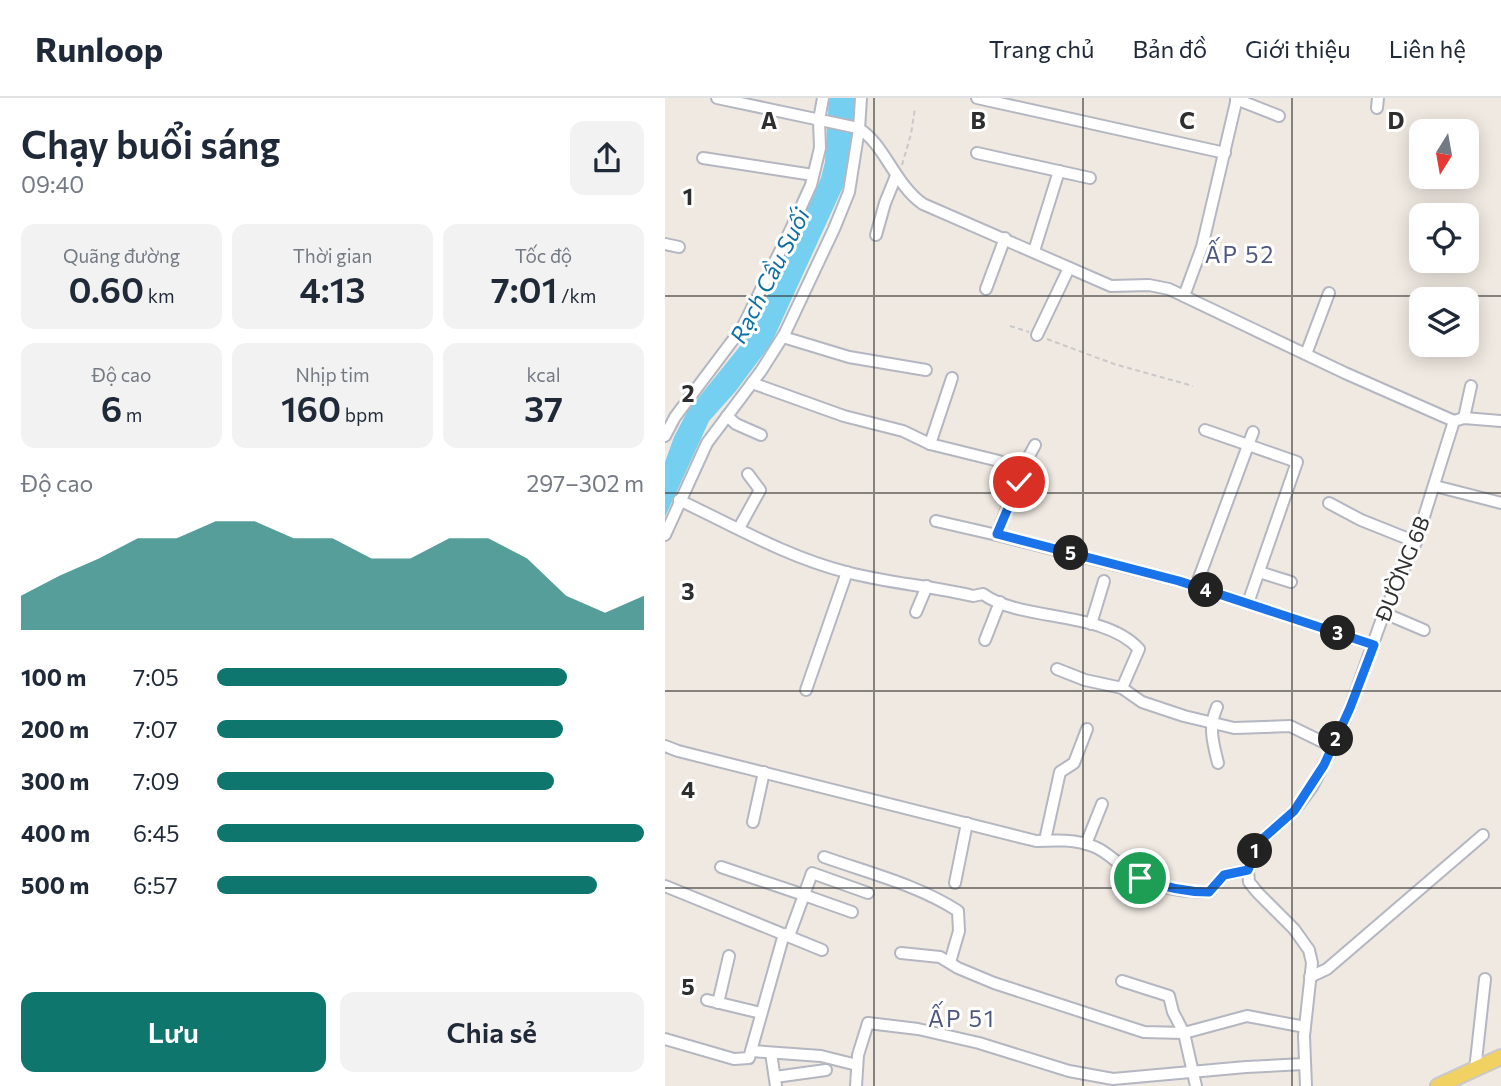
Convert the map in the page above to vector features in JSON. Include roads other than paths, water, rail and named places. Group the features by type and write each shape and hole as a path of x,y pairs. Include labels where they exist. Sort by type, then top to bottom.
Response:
{"main road":[{"path":"1438,1086 1501,1057"}],"street":[{"path":"717,98 859,129 870,138 911,196 923,204 1111,286 1160,286 1306,354 1459,419 1501,421"},
{"path":"665,436 675,416 742,328 811,185 820,148 823,98"},
{"path":"665,535 707,443 783,337 819,263 849,192 861,98"},
{"path":"977,98 1225,153"},
{"path":"1184,296 1202,247 1236,99 1279,116"},
{"path":"977,153 1090,178"},
{"path":"702,158 813,175"},
{"path":"1034,251 1059,171"},
{"path":"876,235 895,174"},
{"path":"986,289 1005,239"},
{"path":"665,244 679,247"},
{"path":"1037,335 1069,268"},
{"path":"1306,354 1329,293"},
{"path":"783,337 849,357 926,370"},
{"path":"930,443 952,378"},
{"path":"752,383 844,416 999,461 1021,471"},
{"name":"ĐƯỜNG 6B","path":"1248,870 1259,842 1294,811 1312,787 1332,747 1374,645 1384,613 1416,542 1471,386"},
{"path":"727,416 736,424 761,435"},
{"path":"1205,430 1297,462 1248,603"},
{"path":"1196,586 1253,432"},
{"path":"997,534 1021,471 1035,445"},
{"path":"739,528 760,490 748,474"},
{"path":"1435,486 1501,503"},
{"path":"679,500 739,528 754,538 817,563 847,572 972,596 983,594 1000,602 1091,625 1132,641 1139,649 1122,688"},
{"path":"1329,503 1361,520 1416,542"},
{"path":"936,522 997,534 1196,586 1374,645"},
{"path":"806,690 847,572"},
{"path":"1259,572 1291,582"},
{"path":"1091,625 1104,580"},
{"path":"916,612 927,586"},
{"path":"985,640 1000,602"},
{"path":"1384,613 1424,630"},
{"path":"1057,669 1085,680 1122,688 1152,706 1211,723 1234,728 1290,726 1332,747"},
{"path":"1217,707 1211,723 1211,736 1219,763"},
{"path":"1045,840 1060,772 1074,764 1087,729"},
{"path":"665,746 1036,841 1059,839 1086,844 1111,856 1140,878 1163,887 1209,892 1224,875 1248,870 1249,882 1294,929 1309,950 1312,963 1305,1027 1306,1086"},
{"path":"753,822 764,772"},
{"path":"1086,844 1102,804"},
{"path":"955,883 967,823"},
{"path":"1310,977 1327,969 1483,835"},
{"path":"824,857 899,883 941,900 958,911 958,931 950,962"},
{"path":"721,867 852,912"},
{"path":"665,1039 741,1060 749,1058 786,935 812,873 868,893"},
{"path":"665,886 822,950"},
{"path":"901,953 940,957 993,983 1143,1031 1184,1033 1247,1016 1305,1027"},
{"path":"729,956 713,1001 761,1013"},
{"path":"1475,1070 1485,979"},
{"path":"1122,981 1169,996 1173,1012 1184,1033 1196,1086"},
{"path":"856,1086 857,1065 868,1023 930,1032 989,1046 1101,1082 1112,1079 1138,1082 1194,1072 1304,1064"},
{"path":"752,1051 821,1056 857,1065"},
{"path":"771,1053 776,1082 826,1070"}],"water":[{"path":"829,98 857,98 853,143 843,187 771,344 709,421 665,517 665,462 674,437 687,412 741,345 756,321 821,178 825,162"}],"district":[{"name":"ẤP 52","path":"1240,255"},
{"name":"ẤP 51","path":"962,1019"}],"water label":[{"name":"Rạch Cầu Suối","path":"770,276"}]}
